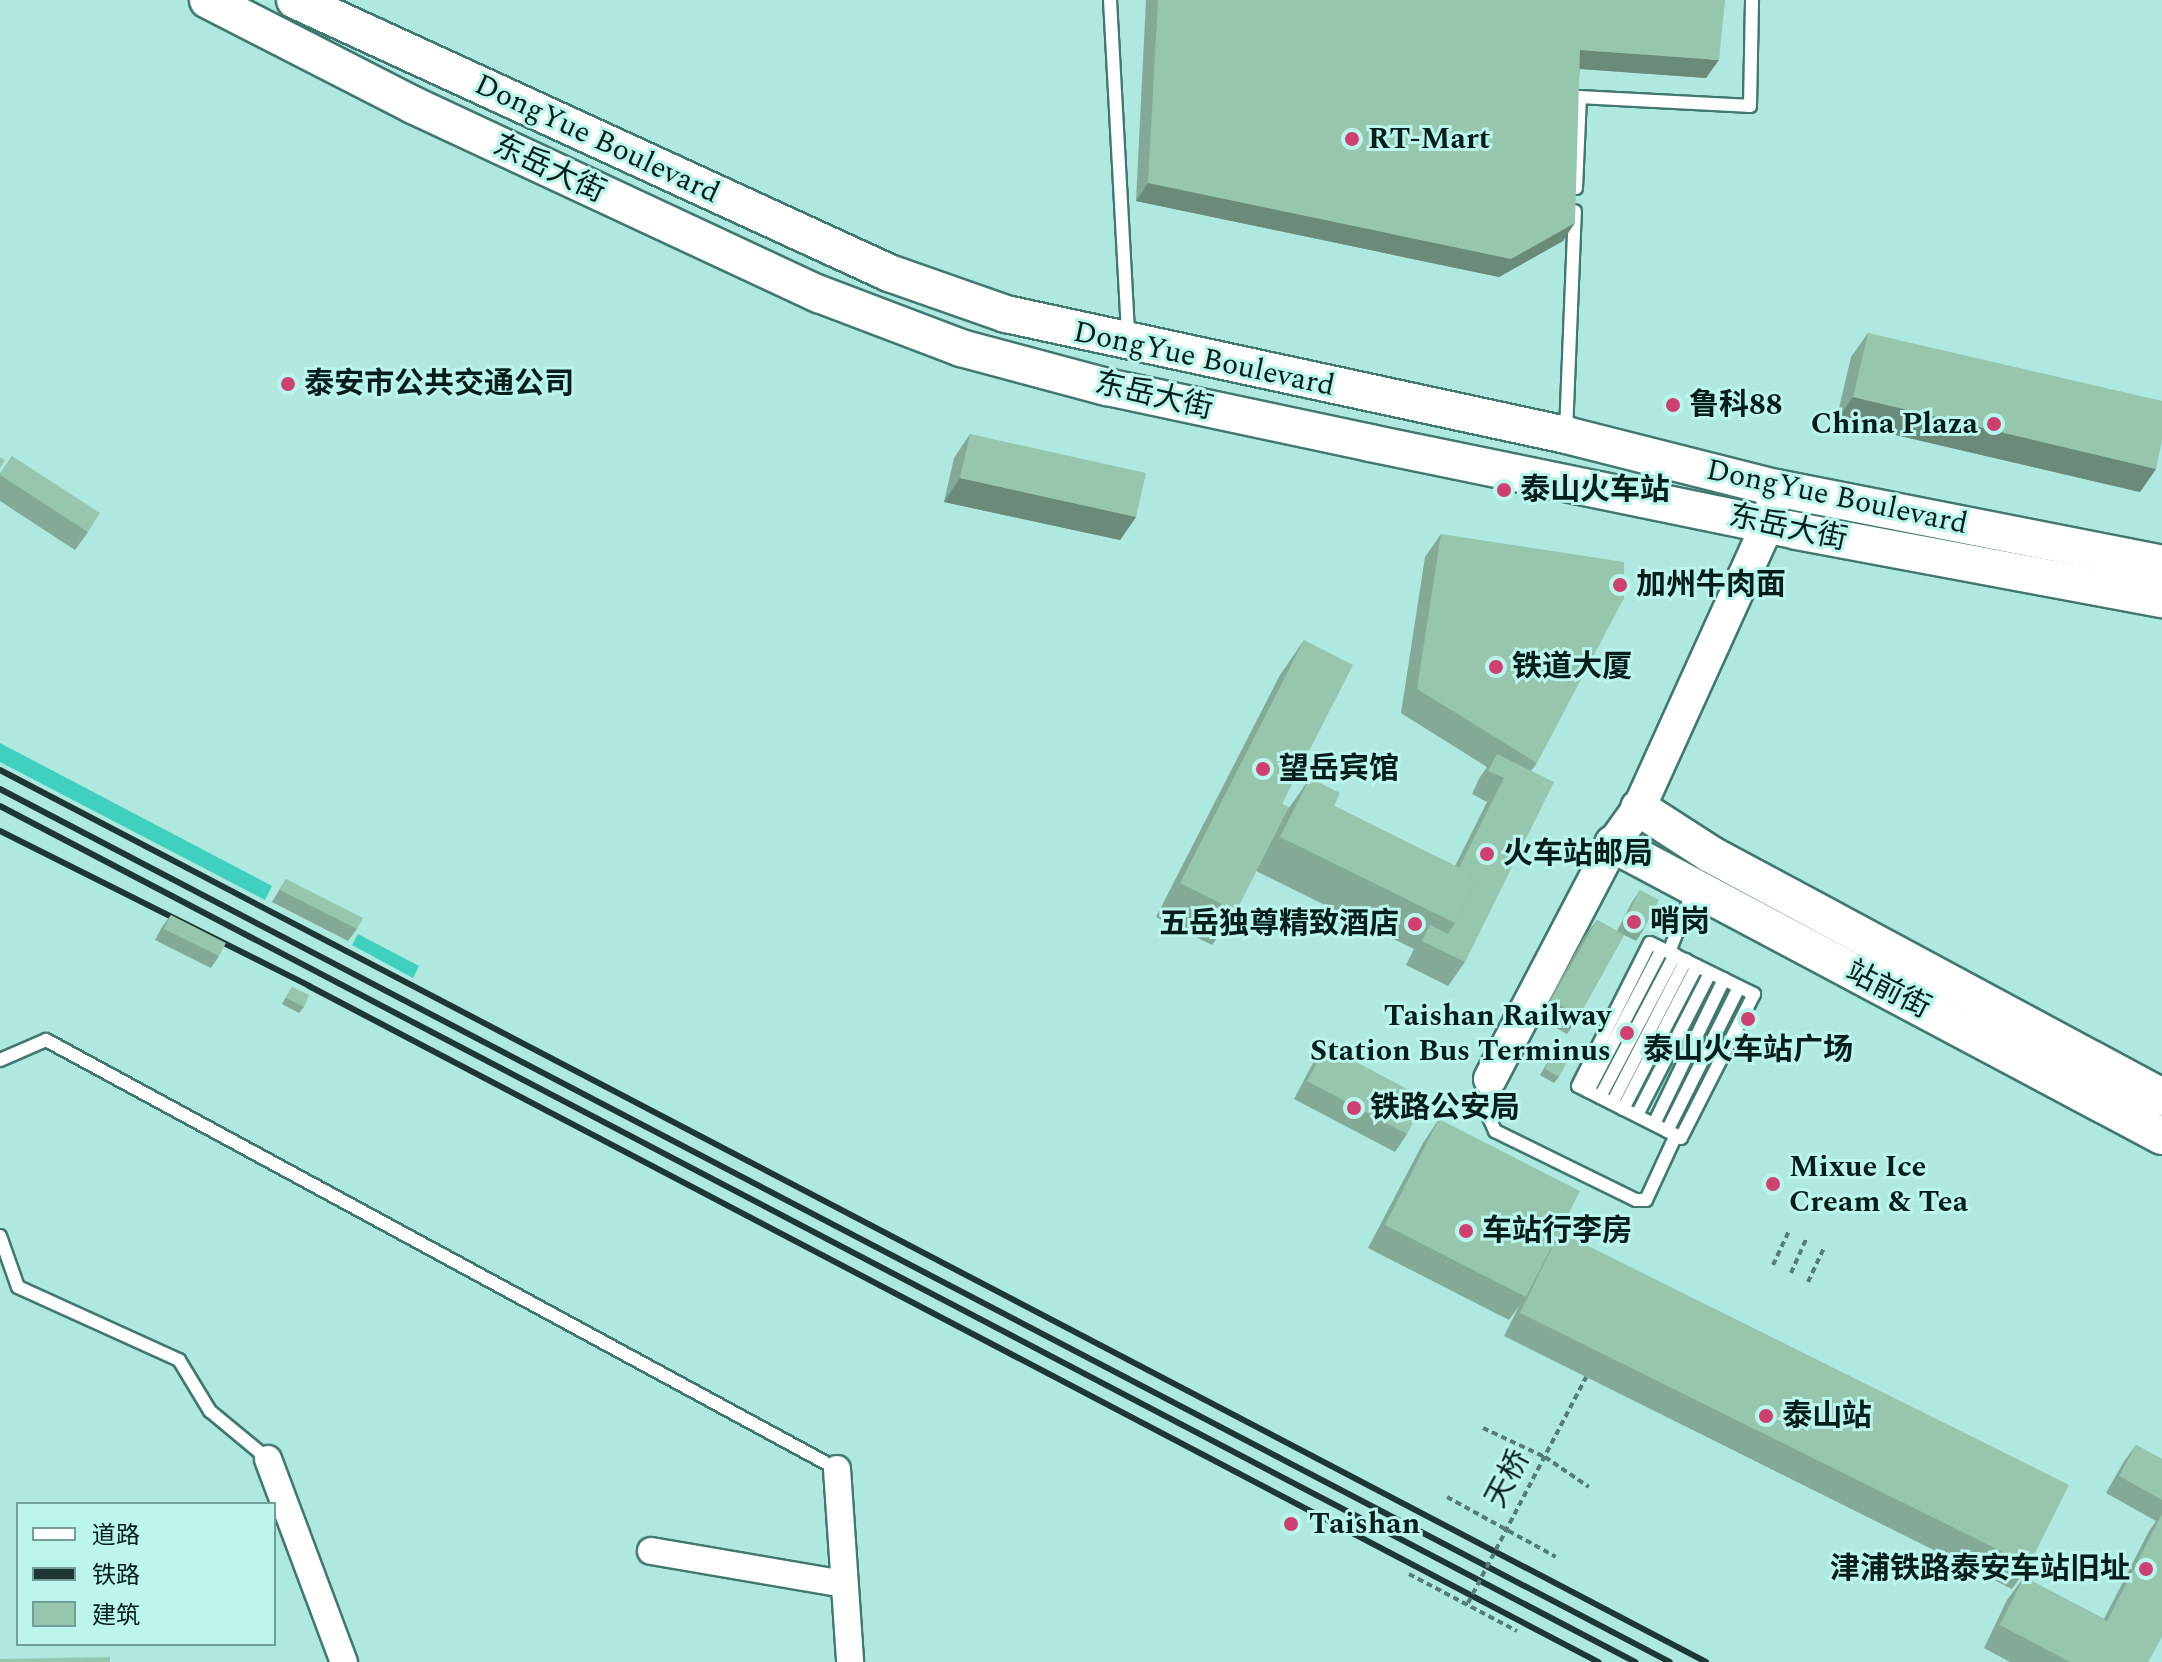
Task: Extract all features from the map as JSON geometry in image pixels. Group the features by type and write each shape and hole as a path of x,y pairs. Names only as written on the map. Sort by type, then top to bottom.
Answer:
{"main road":[{"name":"DongYue Boulevard","path":"295,0 889,273 1006,314 1129,344 1566,435 1776,488 2162,564"},
{"name":"东岳大街","path":"223,3 413,105 776,275 961,348 1107,387 1768,524 2162,599"},
{"name":"站前街","path":"1639,808 1702,872 2162,1136"},
{"name":"站前街","path":"1613,844 1702,872 2162,1097"}],"street":[{"path":"1490,1079 1613,844 1639,808 1768,524 1776,488"},
{"path":"268,1459 344,1662"},
{"path":"837,1469 850,1662"},
{"path":"651,1551 844,1584"}],"lane":[{"path":"1110,0 1129,344"},
{"path":"1566,435 1580,97 1750,106 1752,0"},
{"path":"1606,1100 1678,956 1702,872"},
{"path":"1490,1079 1483,1104 1495,1131 1636,1200 1646,1200 1672,1133 1739,987 1650,943 1578,1086 1672,1133"},
{"path":"1606,1100 1678,956"},
{"path":"1637,1115 1710,973"},
{"path":"1654,1124 1724,979"},
{"path":"0,1060 46,1040 837,1469"},
{"path":"0,1236 18,1287 179,1360 210,1411 268,1459"}],"path":[{"path":"1773,1265 1789,1231"},
{"path":"1791,1273 1806,1239"},
{"path":"1808,1282 1824,1248"},
{"name":"天桥","path":"1468,1603 1586,1377"},
{"path":"1483,1428 1545,1457 1589,1487"},
{"path":"1447,1497 1556,1557"},
{"path":"1409,1574 1517,1631"}],"green space":[{"path":"0,743 272,886 265,900 0,762"},
{"path":"358,934 419,966 413,978 352,945"}],"building":[{"name":"RT-Mart","path":"1158,0 1725,0 1719,60 1580,50 1575,223 1511,259 1148,183"},
{"path":"1868,333 2162,401 2162,440 2156,469 1853,397"},
{"path":"970,434 1146,473 1136,517 960,478"},
{"path":"12,456 100,513 88,532 0,475"},
{"name":"铁道大厦","path":"1441,534 1624,562 1624,598 1537,763 1417,689"},
{"name":"望岳宾馆","path":"1304,640 1353,665 1282,804 1289,807 1236,911 1180,883"},
{"name":"火车站邮局","path":"1497,754 1554,782 1465,962 1422,941 1430,925 1448,934 1478,877 1459,868 1504,778 1488,771"},
{"path":"1310,778 1340,793 1334,806 1478,877 1455,923 1280,837"},
{"path":"286,879 363,918 357,929 280,890"},
{"path":"1640,890 1659,900 1644,929 1625,920"},
{"path":"171,915 226,943 219,956 164,929"},
{"path":"1597,920 1624,935 1579,1016 1551,1000"},
{"path":"292,987 309,995 304,1007 286,998"},
{"path":"1559,1043 1573,1051 1559,1077 1545,1069"},
{"path":"1326,1046 1426,1099 1407,1134 1307,1081"},
{"name":"车站行李房","path":"1439,1119 1580,1191 1526,1297 1385,1225"},
{"name":"泰山站","path":"1560,1232 2069,1485 2029,1565 1520,1313"},
{"path":"2136,1445 2162,1459 2162,1500 2119,1476"},
{"name":"津浦铁路泰安车站旧址","path":"2162,1514 2162,1636 2148,1662 2070,1662 2000,1625 2024,1577 2107,1621"},
{"path":"110,1657 110,1662 0,1662 0,1659"}],"railway":[{"path":"0,770 1706,1662"},
{"path":"0,789 1670,1662"},
{"path":"0,806 1635,1662"},
{"path":"0,831 309,986 1598,1662"}],"place":[{"name":"RT-Mart","path":"1352,139"},
{"name":"泰安市公共交通公司","path":"288,384"},
{"name":"鲁科88","path":"1673,405"},
{"name":"China Plaza","path":"1994,424"},
{"name":"泰山火车站","path":"1504,490"},
{"name":"加州牛肉面","path":"1620,585"},
{"name":"铁道大厦","path":"1496,667"},
{"name":"望岳宾馆","path":"1263,769"},
{"name":"火车站邮局","path":"1487,854"},
{"name":"哨岗","path":"1634,922"},
{"name":"五岳独尊精致酒店","path":"1415,924"},
{"name":"泰山火车站广场","path":"1748,1019"},
{"name":"Taishan Railway Station Bus Terminus","path":"1627,1033"},
{"name":"铁路公安局","path":"1354,1108"},
{"name":"Mixue Ice Cream & Tea","path":"1773,1184"},
{"name":"车站行李房","path":"1466,1231"},
{"name":"泰山站","path":"1766,1416"},
{"name":"Taishan","path":"1291,1524"},
{"name":"津浦铁路泰安车站旧址","path":"2146,1569"}]}
